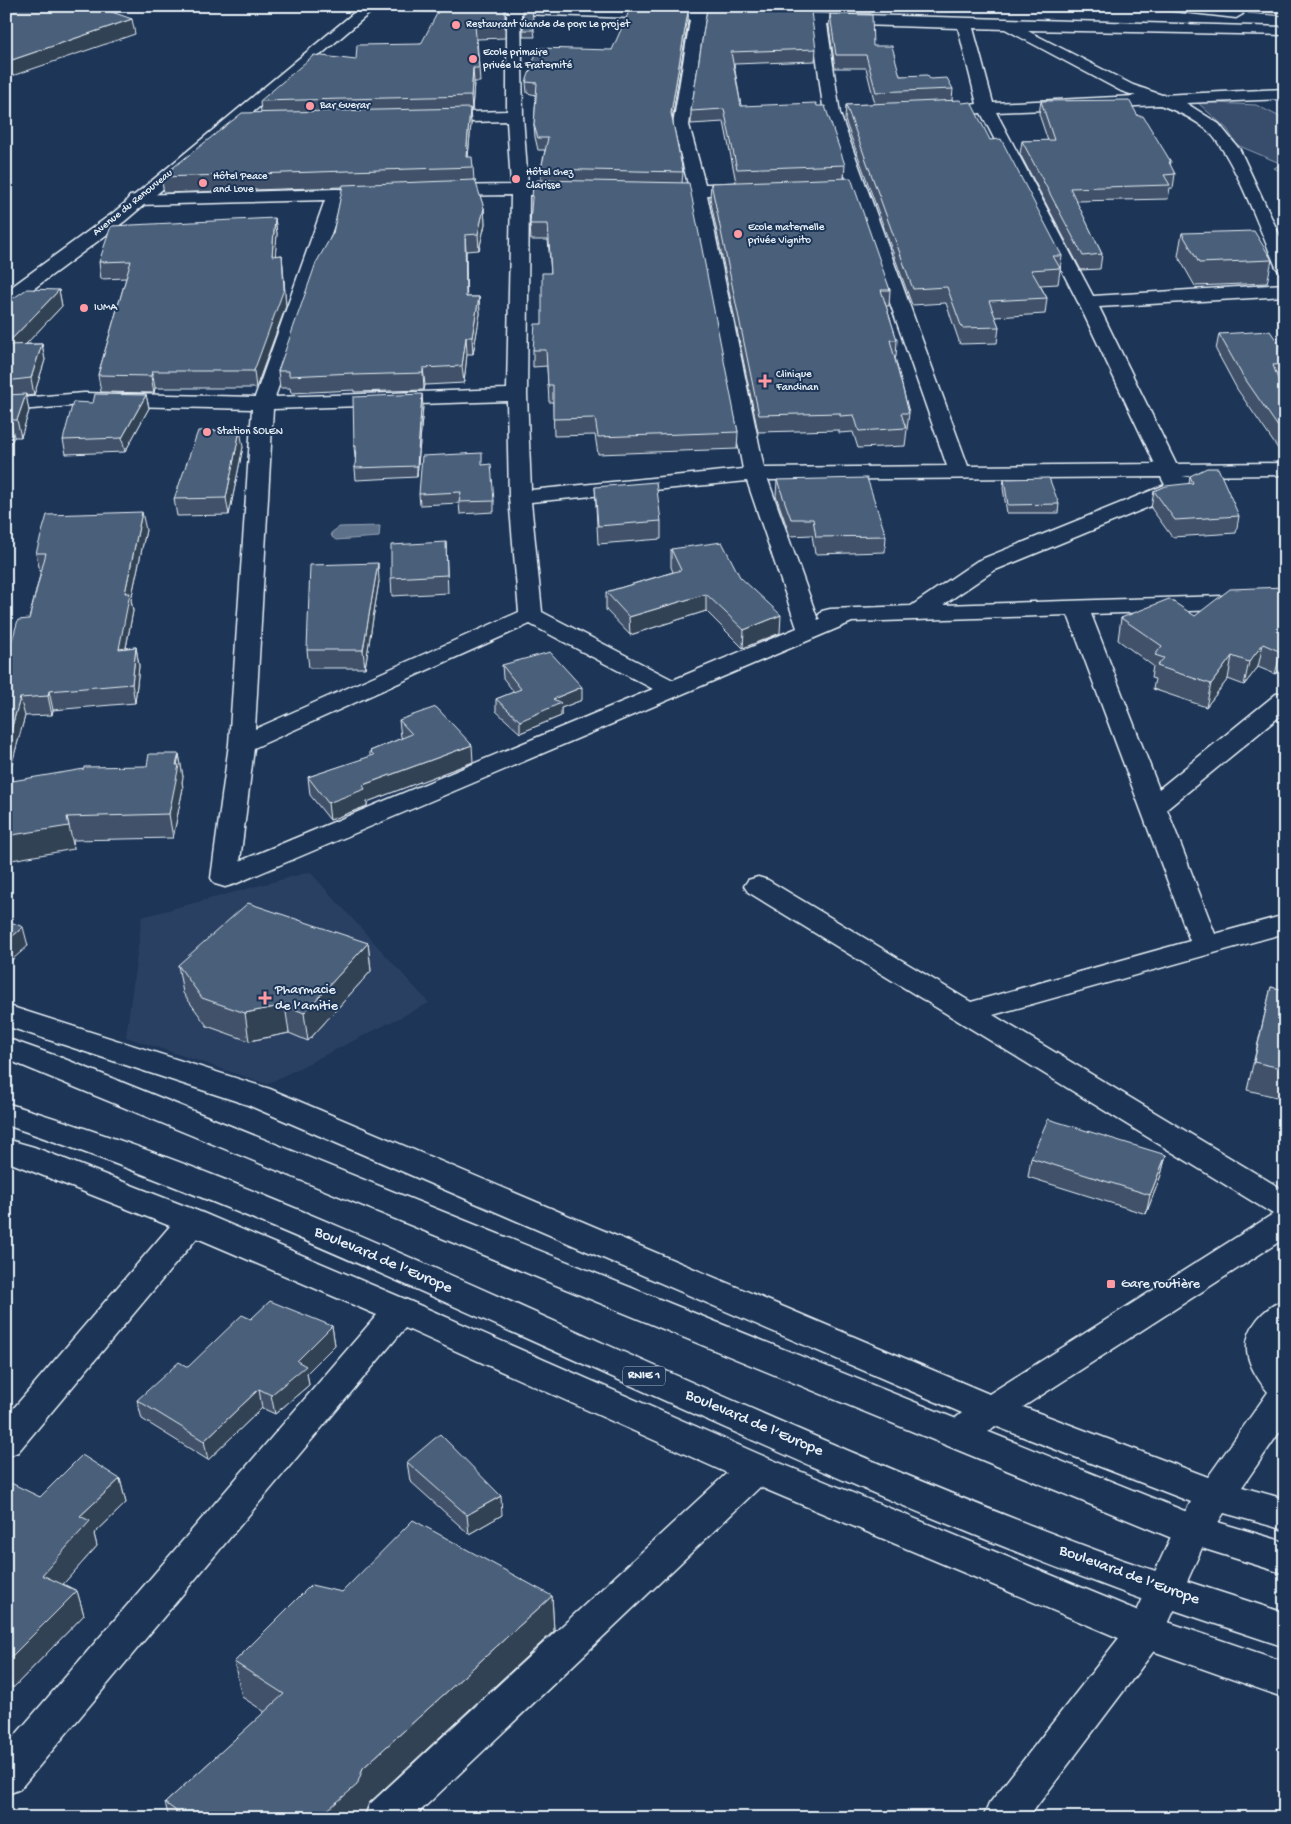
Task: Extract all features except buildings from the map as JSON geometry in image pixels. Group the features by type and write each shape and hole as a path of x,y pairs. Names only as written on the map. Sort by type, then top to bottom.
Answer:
{"main road":[{"name":"Avenue du Renouveau","path":"6,300 119,216 371,6"},
{"path":"398,6 514,8 964,24 1285,31"},
{"path":"1166,6 1285,20"},
{"path":"514,8 515,116 520,188 517,395 520,497 531,615"},
{"path":"698,16 681,125 698,191 755,474 808,624"},
{"path":"819,18 832,114 960,473"},
{"path":"964,24 986,108 1087,302 1172,479"},
{"path":"1005,25 1127,88 1187,109 1213,127 1232,150 1285,267"},
{"path":"957,110 1285,94"},
{"path":"832,114 852,113"},
{"path":"418,118 515,116"},
{"path":"234,122 253,122"},
{"path":"802,188 859,186"},
{"path":"420,191 520,188 589,189"},
{"path":"638,190 764,189"},
{"path":"136,200 374,193"},
{"path":"336,194 263,403 242,744 225,878 672,689 808,624 849,615 1285,600"},
{"path":"1087,302 1285,290"},
{"path":"6,405 84,399 263,403 517,395"},
{"path":"520,497 755,474 960,473 1172,479 1217,470 1285,469"},
{"path":"917,613 985,566 1172,479"},
{"path":"1077,608 1206,946"},
{"path":"242,744 531,615"},
{"path":"531,615 672,689"},
{"path":"1153,808 1285,699"},
{"path":"758,886 1285,1206"},
{"path":"966,1013 1285,924"},
{"path":"6,1015 259,1097 991,1410 1214,1495 1285,1515"},
{"path":"6,1048 960,1434 1192,1530 1285,1558"},
{"name":"Boulevard de l’Europe","path":"6,1114 68,1133 176,1174 362,1251 787,1439 1090,1564 1285,1630"},
{"path":"6,1150 192,1222 400,1311 755,1469 1146,1632 1285,1680"},
{"path":"6,1442 192,1222"},
{"path":"960,1434 991,1410 1285,1222"},
{"path":"6,1776 400,1311"},
{"path":"1285,1313 1270,1324 1262,1346 1269,1370 1285,1388"},
{"path":"1003,1818 1146,1632 1192,1530 1214,1495 1285,1396"},
{"path":"384,1818 755,1469"}],"shaded area":[{"path":"1197,102 1256,105 1280,117 1285,116 1285,174 1274,168 1282,164 1237,145 1227,129"},
{"path":"380,526 379,537 336,540 332,537 331,533 339,527"},
{"path":"310,872 429,1003 267,1084 126,1037 142,917"}],"place":[{"name":"Restaurant viande de porc Le projet","path":"456,25"},
{"name":"Ecole primaire privée la Fraternité","path":"473,59"},
{"name":"Bar Guerar","path":"310,106"},
{"name":"Hôtel chez Clarisse","path":"516,179"},
{"name":"Hôtel Peace and Love","path":"203,183"},
{"name":"Ecole maternelle privée Vignito","path":"738,234"},
{"name":"IUMA","path":"84,308"},
{"name":"Clinique Fandinan","path":"765,381"},
{"name":"Station SOLEN","path":"207,432"},
{"name":"Pharmacie de l’amitie","path":"265,998"},
{"name":"Gare routière","path":"1111,1284"}]}
